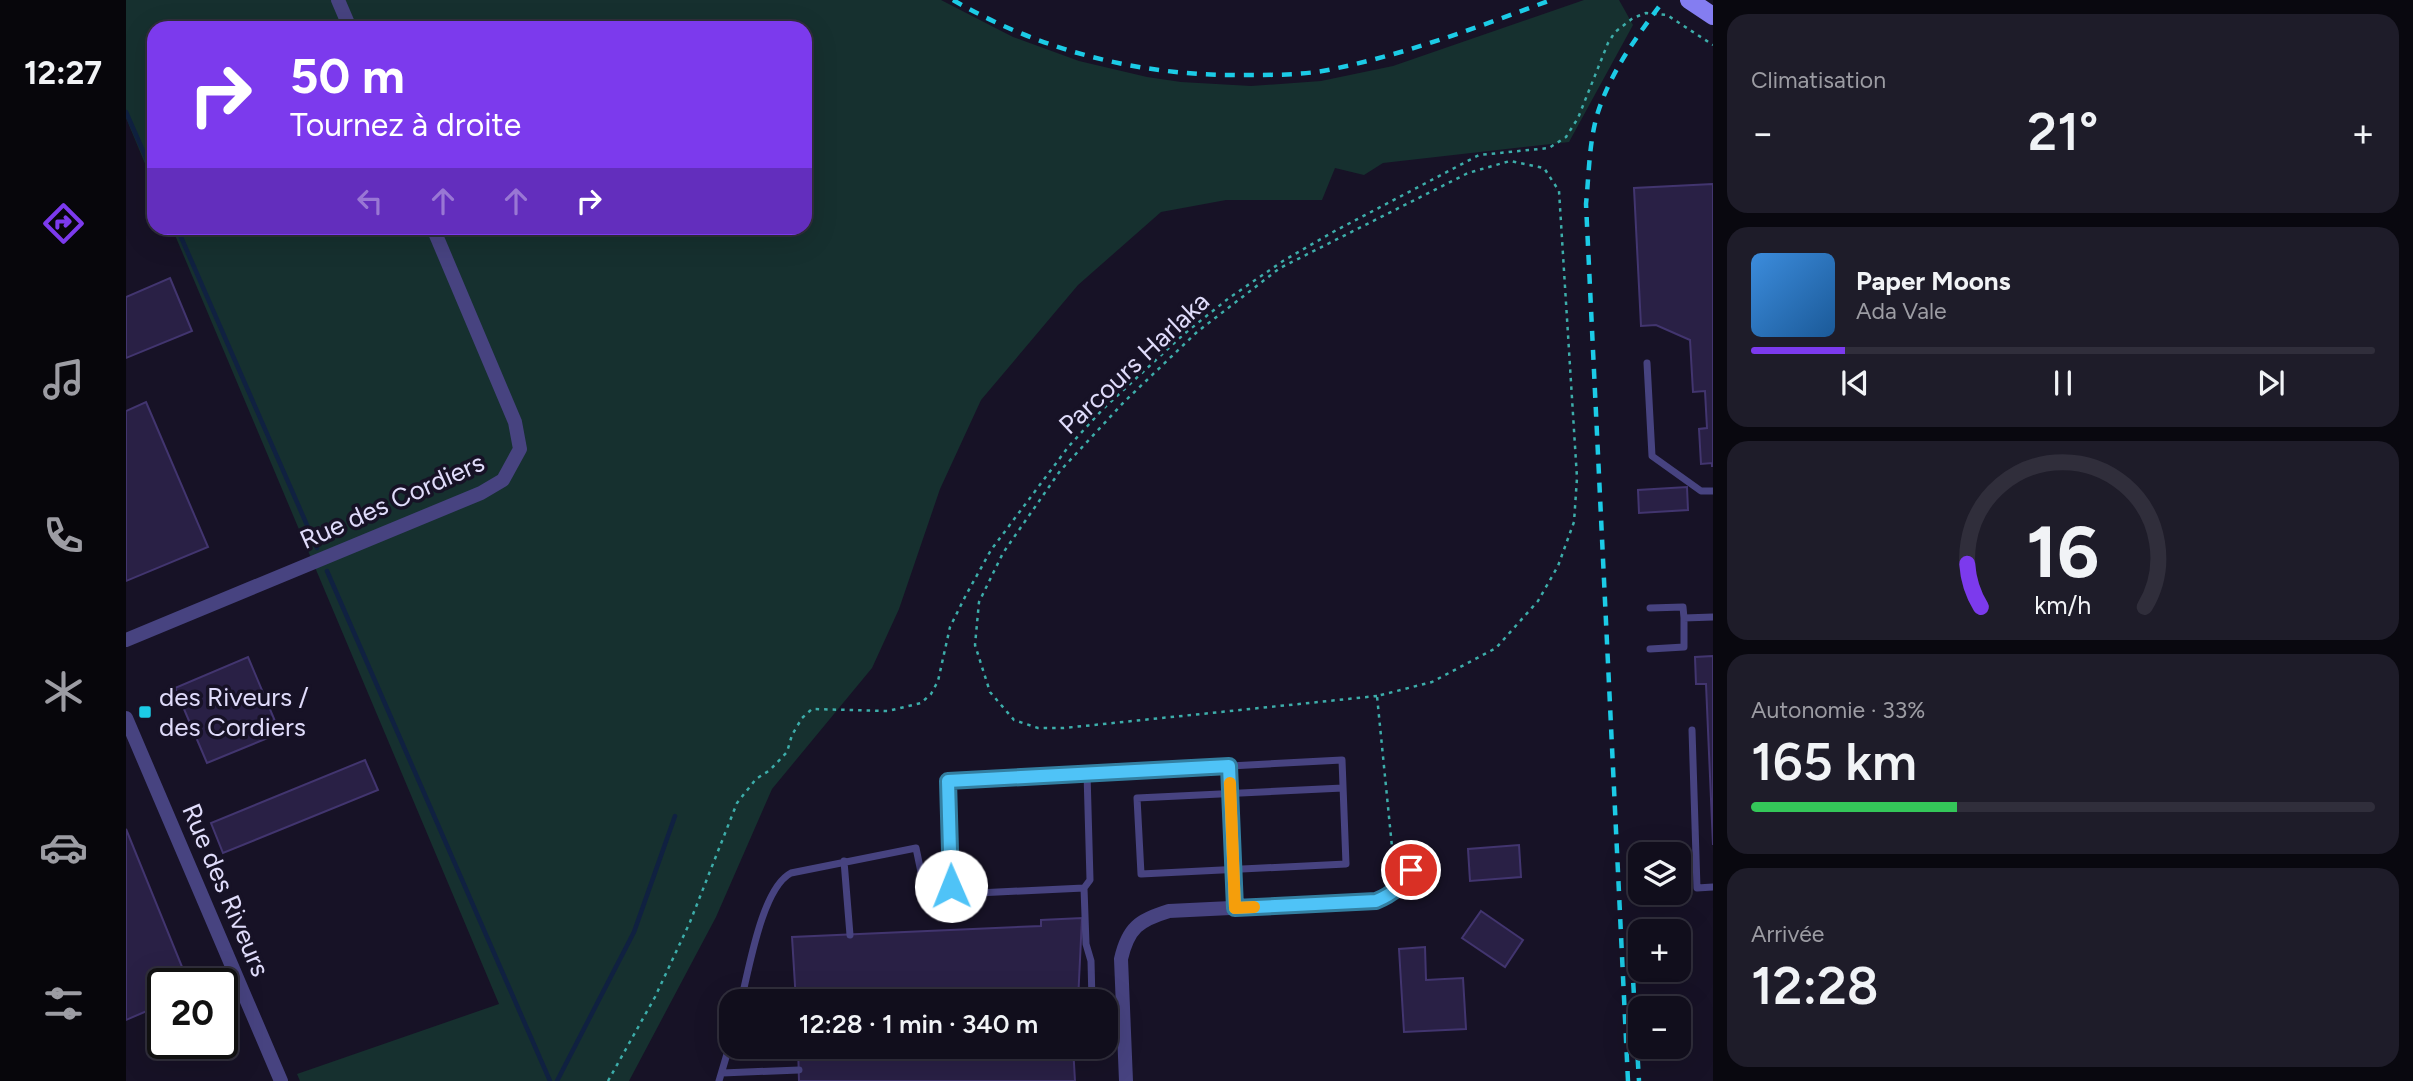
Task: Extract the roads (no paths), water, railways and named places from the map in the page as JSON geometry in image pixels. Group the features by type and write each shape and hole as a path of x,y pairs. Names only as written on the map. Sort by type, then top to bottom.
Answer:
{"street":[{"path":"338,0 347,21"},
{"path":"1689,0 1713,16"},
{"name":"Rue des Cordiers","path":"126,640 354,547 503,480 520,449 515,422 436,235"},
{"name":"Rue des Riveurs","path":"126,718 281,1081"},
{"path":"1126,1081 1121,959 1125,941 1133,929 1152,916 1169,911 1376,901 1391,895 1403,885 1411,870"}],"lane":[{"path":"1647,363 1652,456 1701,491 1713,491"},
{"path":"1650,608 1683,607 1685,647 1650,649"},
{"path":"1684,618 1713,617"},
{"path":"1692,730 1697,888 1713,887"},
{"path":"1084,888 957,894 951,886 948,781 1342,760 1346,864 1141,873 1137,798 1343,788"},
{"path":"1229,766 1235,908"},
{"path":"1087,774 1090,880 1084,888 1086,944 1091,961 1092,989"},
{"path":"744,989 761,925 775,886 782,877 791,873 916,848 922,877 955,915"},
{"path":"845,862 850,935"},
{"path":"1118,1019 1124,1019"},
{"path":"726,1059 721,1077 799,1070"}],"waterway":[{"path":"126,112 147,160"},
{"path":"180,235 317,548"},
{"path":"327,571 550,1081"},
{"path":"557,1081 634,932 675,816"}],"railway":[{"path":"953,0 1022,34 1095,58 1171,71 1248,75 1308,73 1385,57 1441,40 1551,0"},
{"path":"1628,1081 1586,204 1593,134 1604,96 1626,53 1664,0"},
{"path":"1633,982 1639,1081"}],"place":[{"name":"des Riveurs / des Cordiers","path":"145,712"}]}
